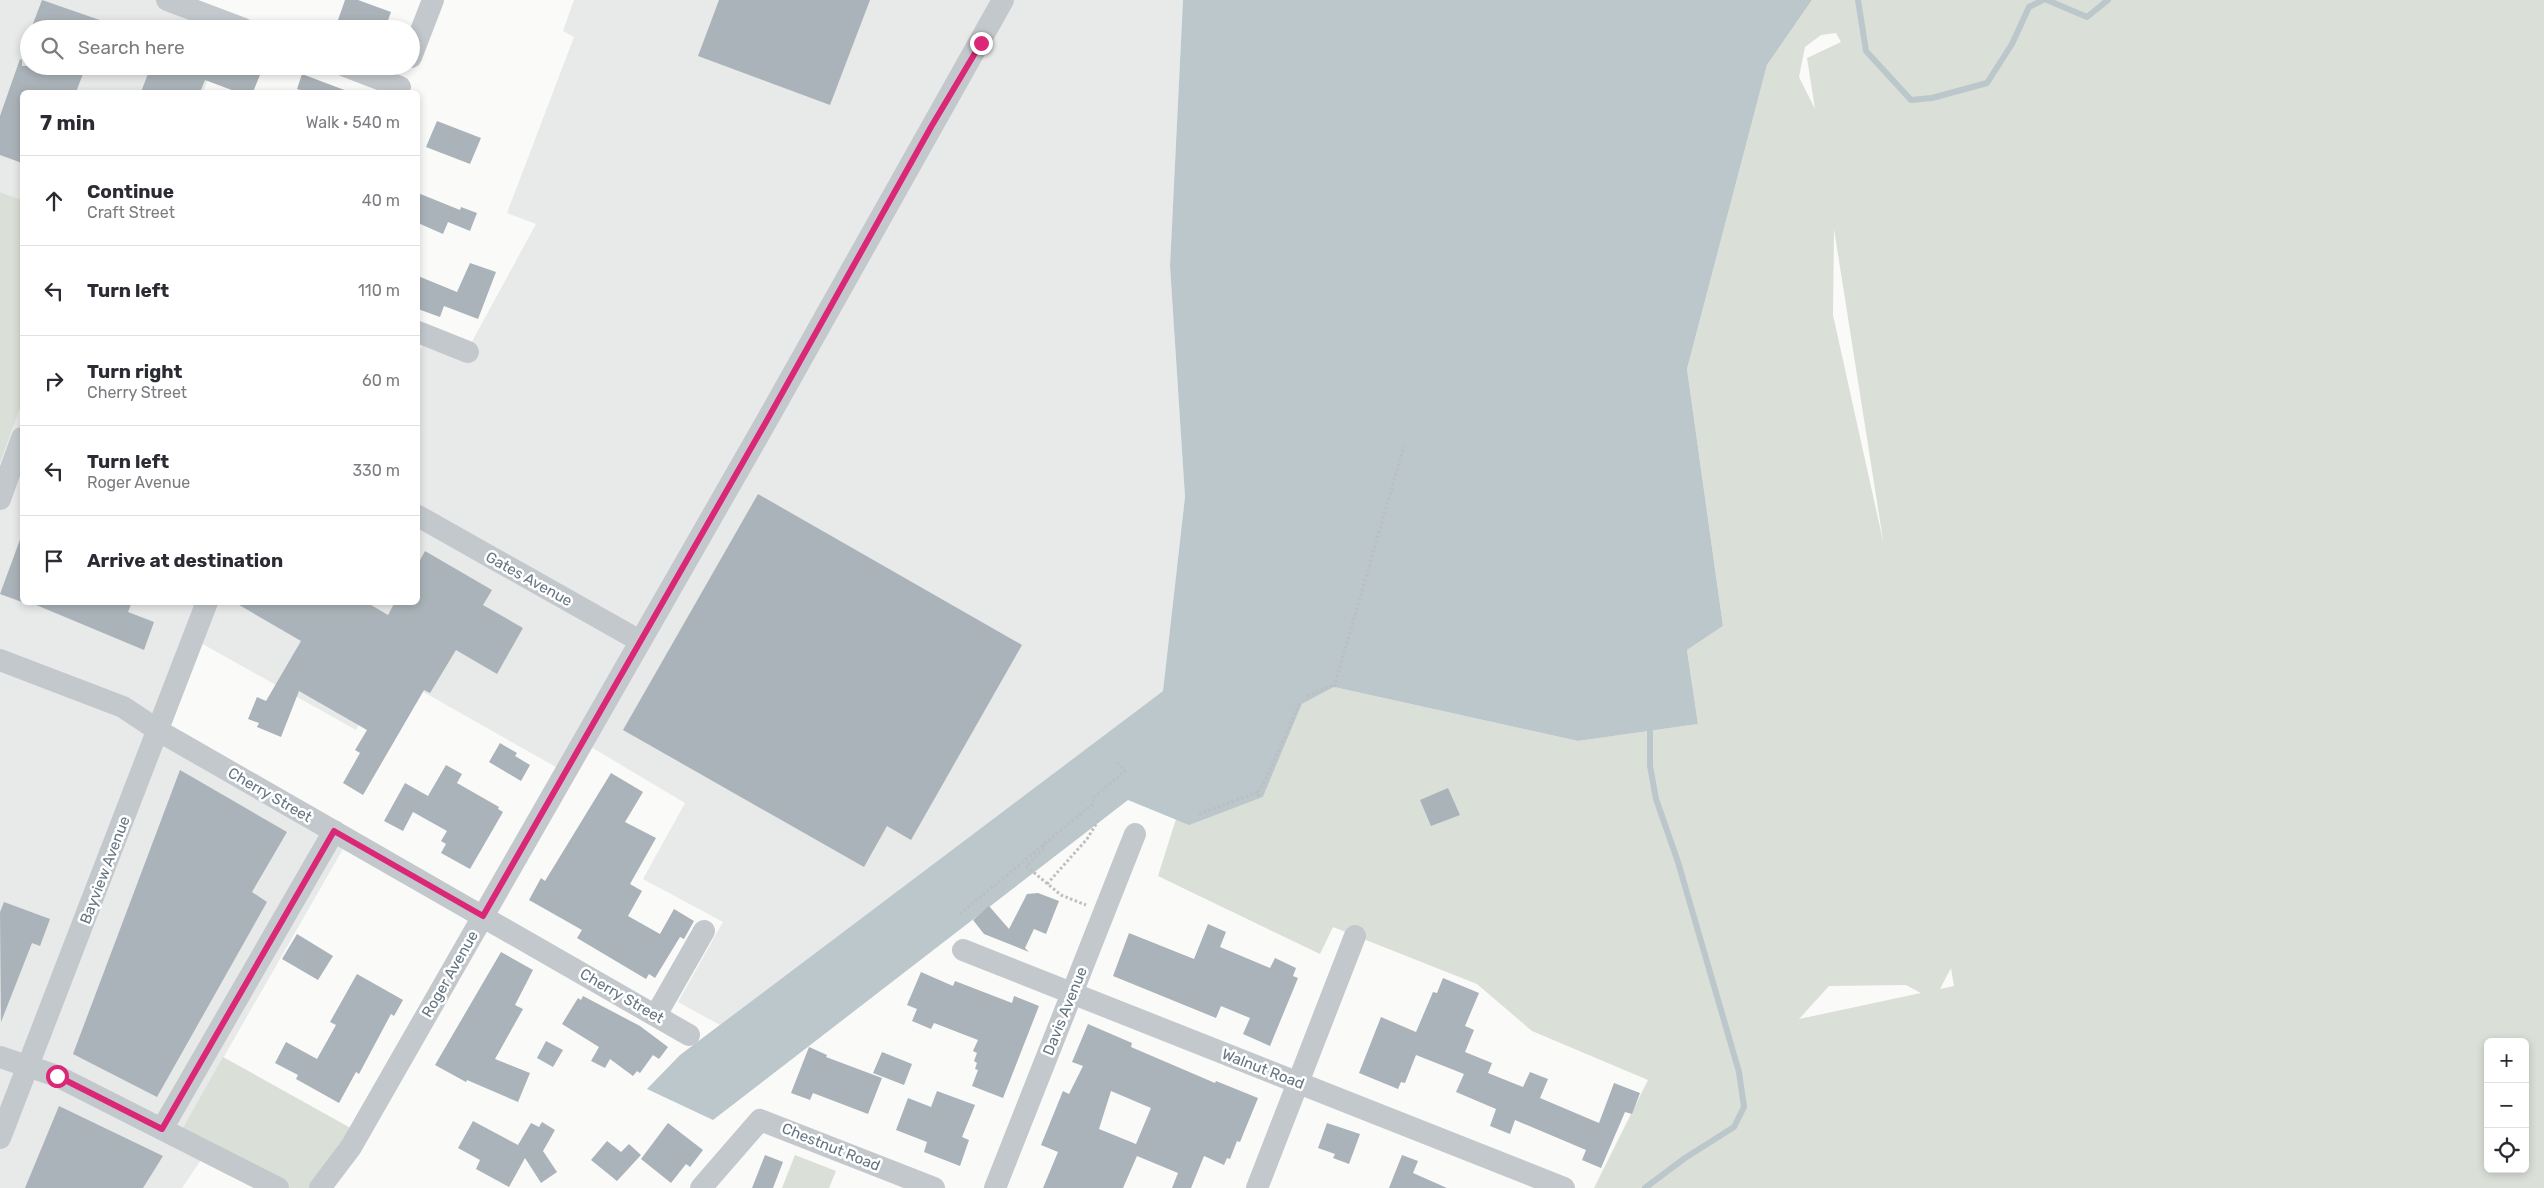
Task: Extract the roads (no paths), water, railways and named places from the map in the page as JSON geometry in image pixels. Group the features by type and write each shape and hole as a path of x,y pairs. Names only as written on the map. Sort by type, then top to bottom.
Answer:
{"street":[{"path":"167,0 220,20"},
{"path":"420,33 432,0"},
{"name":"Roger Avenue","path":"320,1188 351,1147 1004,0"},
{"path":"377,75 402,82"},
{"path":"420,333 468,352"},
{"path":"0,499 20,444"},
{"name":"Gates Avenue","path":"420,517 640,641"},
{"name":"Bayview Avenue","path":"0,1138 159,731 206,605"},
{"name":"Cherry Street","path":"0,660 123,707 159,731 689,1034"},
{"path":"162,1129 334,831"},
{"name":"Davis Avenue","path":"995,1188 1135,834"},
{"path":"656,1015 704,931"},
{"path":"1257,1188 1355,936"},
{"name":"Walnut Road","path":"963,950 1564,1188"},
{"path":"0,1058 57,1076 278,1188"},
{"name":"Chestnut Road","path":"701,1188 760,1120 934,1188"}],"waterway":[{"path":"1858,0 1866,51 1911,100 1932,98 1987,83 2012,44 2029,7 2043,0"},
{"path":"2047,0 2087,17 2108,0"},
{"path":"1645,1188 1685,1158 1734,1127 1744,1107 1739,1072 1678,862 1656,799 1650,766 1650,731"}]}
